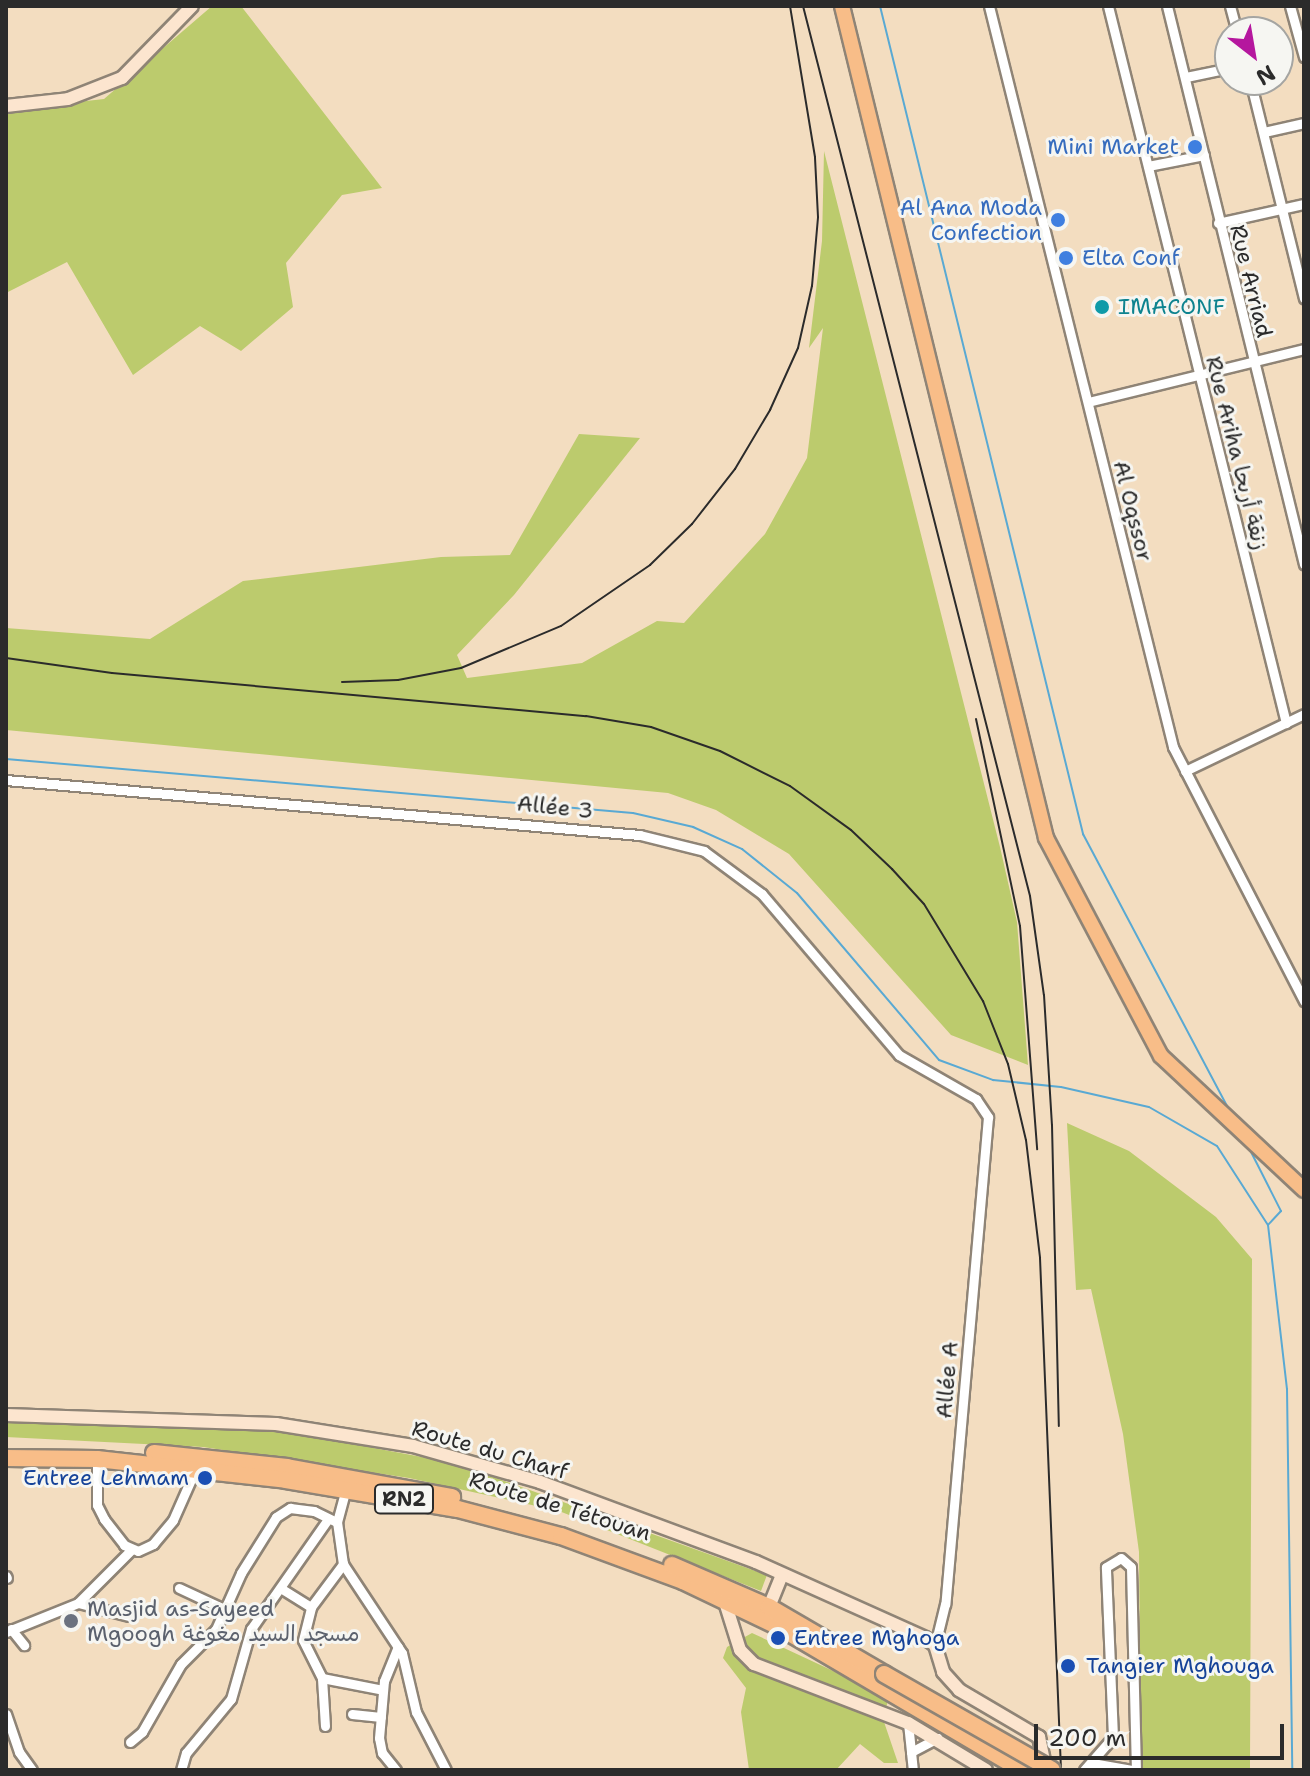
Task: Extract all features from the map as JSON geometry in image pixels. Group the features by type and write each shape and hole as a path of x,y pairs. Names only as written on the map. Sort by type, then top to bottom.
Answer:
{"highway":[{"name":"Route de Tétouan","path":"6,1448 113,1449 232,1459 458,1498 628,1548 769,1607 1022,1770"},
{"name":"Route de Tétouan","path":"6,1458 97,1459 196,1468 346,1489 528,1525 631,1560 781,1628 1049,1770"}],"main road":[{"path":"842,6 1037,814 1069,888 1161,1056 1188,1086 1266,1151 1304,1190"}],"street":[{"path":"6,106 68,99 122,78 192,6"},
{"name":"Al Oqssor","path":"989,6 1166,723 1185,771 1304,1001"},
{"name":"Rue Ariha زنقة أريحا","path":"1108,6 1286,723"},
{"name":"Rue Arriad","path":"1167,6 1304,564"},
{"path":"1290,6 1304,57"},
{"path":"1186,77 1214,71"},
{"path":"1254,96 1304,298"},
{"path":"1264,132 1304,123"},
{"path":"1148,166 1204,155"},
{"path":"1218,223 1304,204"},
{"path":"1088,402 1304,349"},
{"path":"1185,771 1304,714"},
{"name":"Allée 3","path":"6,780 552,825 640,835 704,851 762,894 899,1055 976,1099 988,1117"},
{"name":"Allée A","path":"935,1645 945,1604 988,1117"},
{"name":"Route du Charf","path":"6,1415 276,1424 413,1446 540,1482 782,1574 935,1645"},
{"path":"97,1459 97,1505 110,1530 131,1550"},
{"path":"24,1645 9,1630 78,1603 131,1550 148,1548 173,1520 196,1468"},
{"path":"181,1770 186,1753 229,1704 243,1643 332,1520 346,1489"},
{"path":"130,1742 142,1732 181,1664 216,1629 224,1609 279,1514 290,1508 332,1520"},
{"path":"332,1520 343,1564 398,1647 416,1712 446,1770"},
{"path":"1113,1737 1106,1567 1118,1558 1131,1567 1136,1770"},
{"path":"325,1726 322,1678 303,1640 311,1607 343,1564"},
{"path":"769,1607 782,1574"},
{"path":"179,1588 224,1609"},
{"path":"282,1589 311,1607"},
{"path":"725,1602 740,1650 763,1669 908,1723 986,1770"},
{"path":"78,1603 129,1616"},
{"path":"740,1650 741,1634 749,1625 781,1628"},
{"path":"935,1645 945,1675 959,1690 1039,1737 1049,1770"},
{"path":"396,1770 379,1746 383,1690 398,1647"},
{"path":"322,1678 383,1690"},
{"path":"6,1714 19,1752 32,1770"},
{"path":"352,1714 381,1717"},
{"path":"908,1723 913,1770"},
{"path":"1088,1767 1113,1737 1134,1733"},
{"path":"911,1752 937,1738"},
{"path":"1088,1767 1130,1770"}],"green space":[{"path":"212,6 241,6 382,188 342,195 286,263 293,307 241,351 200,326 133,375 67,262 6,293 6,110 104,99"},
{"path":"824,151 1017,922 1028,1065 951,1035 789,854 716,810 668,793 6,730 6,628 150,639 243,581 441,557 510,555 579,434 640,438 514,595 457,655 467,678 582,663 657,621 684,623 765,534 807,458 823,328 809,348 822,241"},
{"path":"1067,1123 1129,1151 1216,1217 1252,1259 1250,1770 1141,1770 1139,1552 1123,1434 1091,1289 1076,1290"},
{"path":"6,1421 267,1428 454,1463 767,1575 761,1591 559,1511 409,1478 203,1447 6,1437"},
{"path":"752,1633 889,1697 883,1719 898,1763 884,1763 860,1744 836,1770 749,1770 741,1712 746,1688 723,1658 727,1647"}],"waterway":[{"path":"880,6 1083,834 1230,1112"},
{"path":"6,759 633,813 693,827 742,849 797,893 939,1060 993,1080 1061,1087 1149,1107 1217,1146 1268,1225"},
{"path":"1248,1146 1281,1211 1268,1225 1287,1389 1292,1770"}],"railway":[{"path":"342,682 398,680 461,668 561,626 650,565 692,524 735,469 770,410 798,348 812,286 818,217 815,157 790,6"},
{"path":"803,6 1030,896 1044,995 1052,1125 1059,1426"},
{"path":"6,658 112,673 586,716 651,727 720,751 790,786 851,830 892,869 924,904 983,1001 1008,1064 1026,1140 1040,1258 1061,1770"},
{"path":"976,719 1020,926 1037,1149"}],"place":[{"name":"Mini Market","path":"1195,147"},
{"name":"Al Ana Moda Confection","path":"1058,220"},
{"name":"Elta Conf","path":"1066,258"},
{"name":"IMACONF","path":"1102,307"},
{"name":"Entree Lehmam","path":"205,1478"},
{"name":"Masjid as-Sayeed Mgoogh مسجد السيد مغوغة","path":"71,1621"},
{"name":"Entree Mghoga","path":"778,1638"},
{"name":"Tangier Mghouga","path":"1068,1666"}]}
